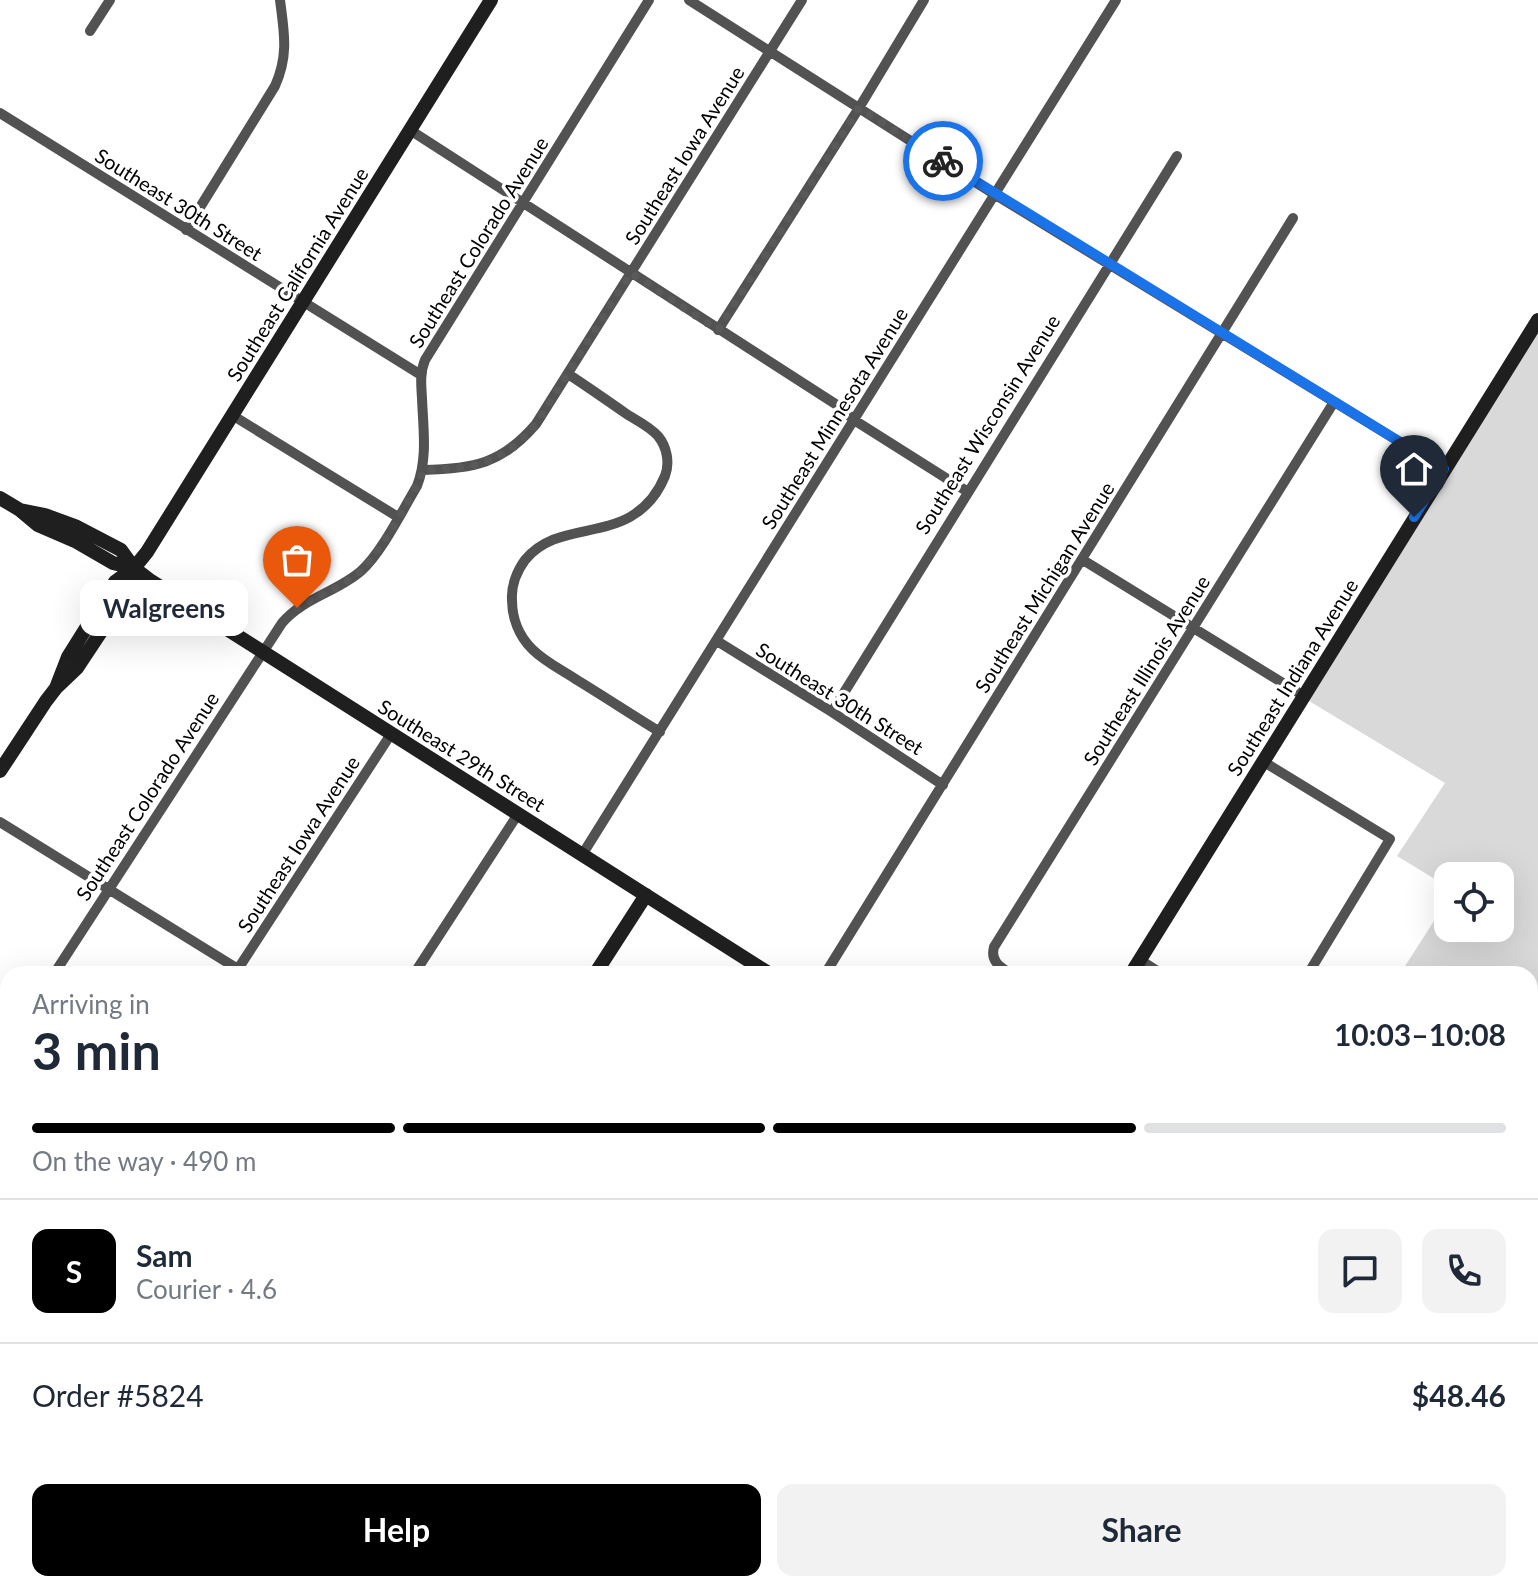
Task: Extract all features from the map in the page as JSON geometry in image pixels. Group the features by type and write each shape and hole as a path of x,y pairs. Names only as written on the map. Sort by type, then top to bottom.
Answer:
{"main road":[{"name":"Southeast California Avenue","path":"0,771 56,688 68,657 115,582 134,568 147,552 491,0"},
{"name":"Southeast Indiana Avenue","path":"1136,966 1538,320"},
{"name":"Southeast 29th Street","path":"0,498 20,510 45,515 90,533 121,550 134,568 179,599 757,966"},
{"path":"600,966 646,895"}],"street":[{"path":"90,31 110,0"},
{"path":"186,230 275,86 285,47 280,0"},
{"name":"Southeast Colorado Avenue","path":"59,966 287,617 297,608 360,572 376,553 417,486 424,455 421,375 425,360 649,0"},
{"path":"689,0 994,194 1444,469"},
{"name":"Southeast Iowa Avenue","path":"423,470 474,466 503,454 536,424 802,0"},
{"path":"718,330 924,0"},
{"name":"Southeast Minnesota Avenue","path":"582,855 1116,0"},
{"name":"Southeast 30th Street","path":"0,113 421,375"},
{"path":"410,130 968,492"},
{"name":"Southeast Wisconsin Avenue","path":"832,712 1177,156"},
{"name":"Southeast Michigan Avenue","path":"830,966 1293,218"},
{"path":"568,374 657,434 667,455 667,470 653,498 628,518 558,537 531,553 513,584 514,619 525,641 543,658 660,732"},
{"name":"Southeast Illinois Avenue","path":"1000,966 993,958 994,947 1334,402"},
{"path":"232,415 398,517"},
{"path":"1083,560 1304,696"},
{"name":"Southeast 30th Street","path":"717,641 943,785"},
{"name":"Southeast Iowa Avenue","path":"244,966 391,734"},
{"path":"1264,762 1390,839 1313,966"},
{"path":"419,966 518,814"},
{"path":"0,822 231,966"},
{"path":"1140,960 1149,966"}],"shaded area":[{"path":"1538,333 1538,966 1405,966 1434,921 1434,942 1514,942 1514,862 1434,862 1434,878 1397,856 1445,783 1309,701"}],"way so far":[{"path":"297,608 351,578 369,563 417,486 423,470 474,466 503,454 528,434 631,273 718,330 859,108 943,161"}],"place":[{"name":"Walgreens","path":"297,608"}],"route":[{"path":"943,161 1444,469 1414,517"}]}
